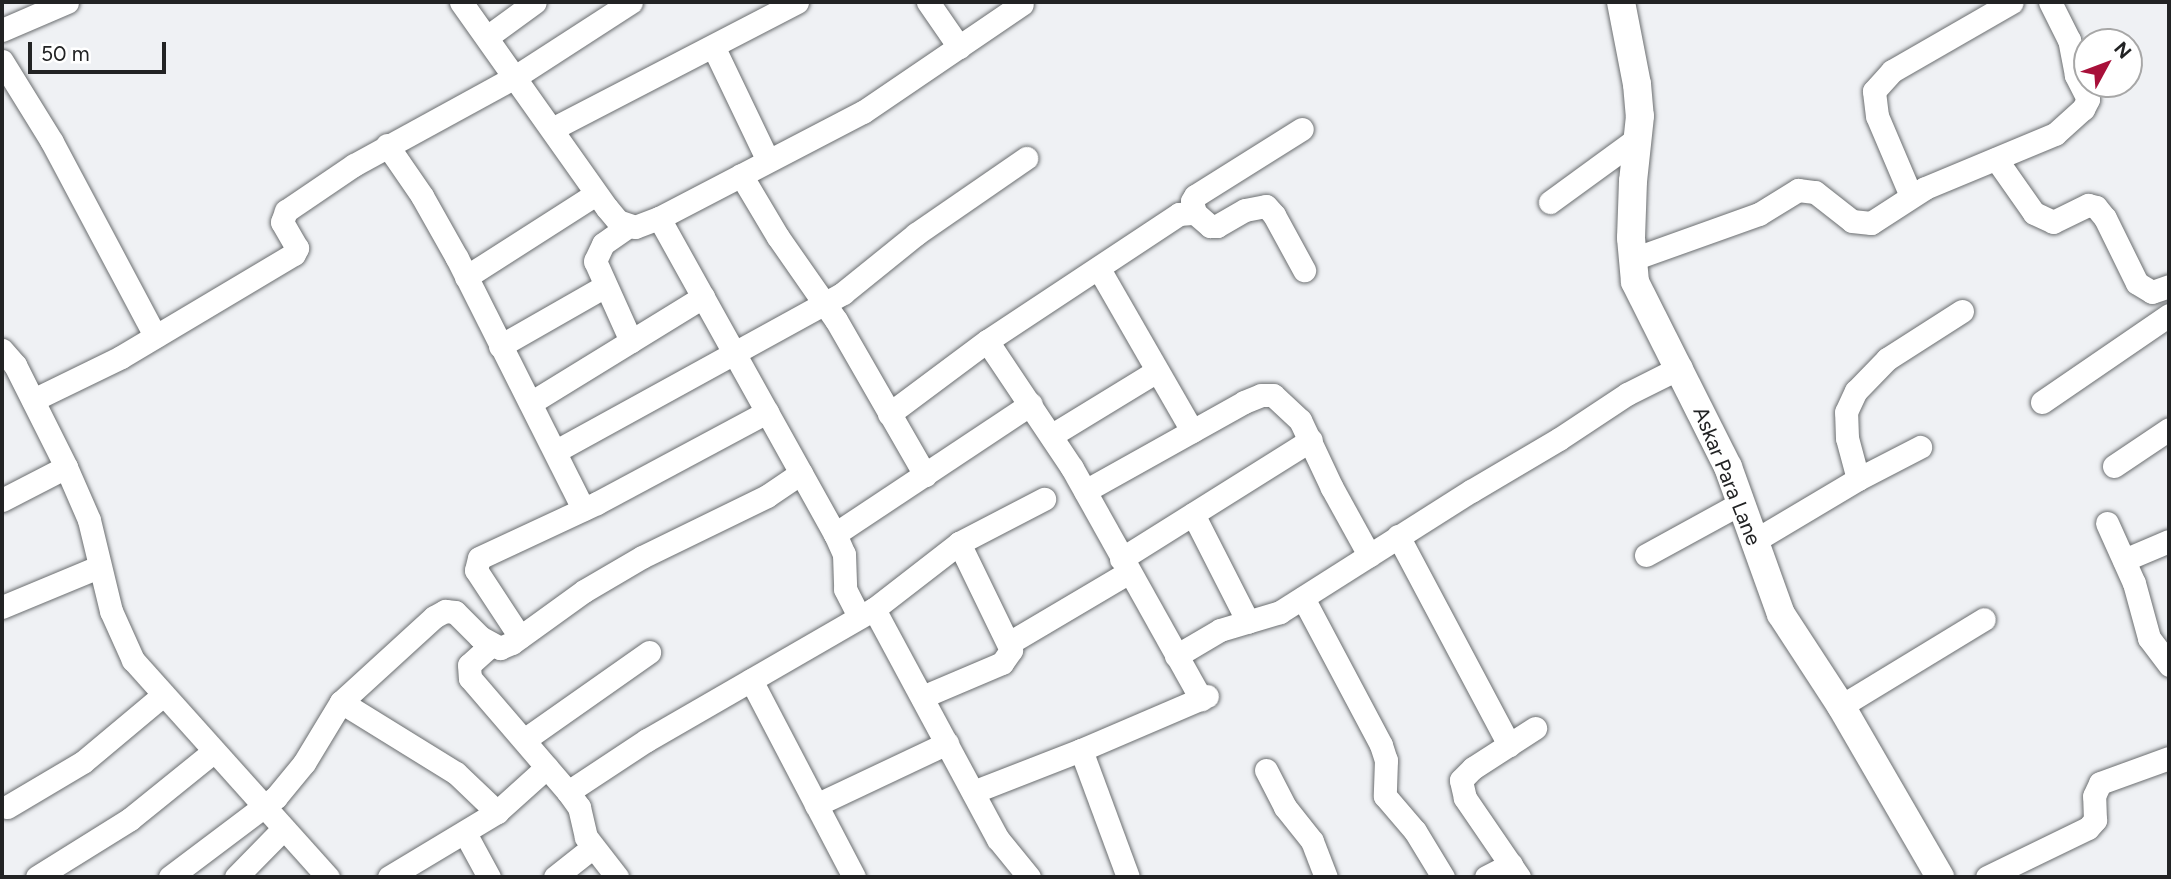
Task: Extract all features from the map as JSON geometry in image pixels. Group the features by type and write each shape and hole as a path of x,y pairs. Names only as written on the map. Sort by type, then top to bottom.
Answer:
{"street":[{"path":"2,30 67,2"},
{"path":"461,2 596,194 618,221 627,227 635,228 863,112 1022,4"},
{"path":"487,37 535,2"},
{"path":"33,400 89,374 294,254 297,248 282,222 283,214 387,145 514,77 631,2"},
{"path":"552,130 797,2"},
{"path":"928,2 958,47"},
{"name":"Askar Para Lane","path":"1621,2 1637,84 1640,116 1635,140 1635,282 1681,367 1728,467 1781,614 1841,706 1940,877"},
{"path":"1912,196 1877,116 1874,91 1892,71 2012,2"},
{"path":"1633,259 1759,214 1798,190 1815,192 1841,216 1861,224 1882,219 1912,196 2055,134 2078,115 2088,99 2077,75 2069,40 2050,2"},
{"path":"713,46 768,161"},
{"path":"2,61 52,142 155,336"},
{"path":"1302,129 1195,196 1192,201 1195,213 1210,226 1217,226 1245,210 1266,206 1274,215 1304,270"},
{"path":"1550,201 1635,140"},
{"path":"387,145 444,233 500,346 532,402 583,509"},
{"path":"556,451 854,286 916,234 1026,158"},
{"path":"1996,159 2034,213 2053,222 2088,205 2096,207 2105,218 2137,283 2152,292 2169,286"},
{"path":"741,176 778,237 825,302 925,475"},
{"path":"466,276 596,194"},
{"path":"889,414 987,341 1179,214 1195,213"},
{"path":"659,218 835,534 844,554 845,589 867,613 922,697 1005,849 1029,877"},
{"path":"627,227 603,244 596,253 595,261 631,341"},
{"path":"1099,269 1192,431"},
{"path":"500,346 606,286"},
{"path":"532,402 703,297"},
{"path":"1858,479 1847,438 1846,412 1856,391 1887,359 1962,311"},
{"path":"2042,402 2091,365 2169,315"},
{"path":"973,792 1081,750 1204,697 1176,656 1052,436 987,341"},
{"path":"2,350 15,365 33,400 89,520 111,611 133,660 282,830 328,877"},
{"path":"1176,656 1220,630 1280,612 1635,389 1681,367"},
{"path":"1052,436 1157,371"},
{"path":"1085,491 1244,402 1261,395 1273,396 1300,420 1368,555"},
{"path":"835,534 1031,404"},
{"path":"520,637 486,587 475,564 487,553 583,509 767,412"},
{"path":"2114,466 2169,429"},
{"path":"1009,643 1125,566 1194,514 1311,440"},
{"path":"1754,541 1858,479 1920,447"},
{"path":"2,500 66,467"},
{"path":"177,875 264,807 296,775 341,702 434,617 445,611 456,612 490,646 500,648 642,557 767,496 801,473"},
{"path":"568,792 617,758 867,613 959,543 1044,499"},
{"path":"1646,555 1741,503"},
{"path":"1194,514 1248,622"},
{"path":"2107,523 2124,559 2149,639 2169,665"},
{"path":"1398,536 1509,745"},
{"path":"2124,559 2169,541"},
{"path":"922,697 1002,663 1008,657 1009,643 959,543"},
{"path":"2,607 98,566"},
{"path":"1303,598 1381,745 1386,760 1385,796 1415,831 1443,877"},
{"path":"1841,706 1984,619"},
{"path":"490,646 469,665 467,671 470,678 568,792 579,807 586,837 617,877"},
{"path":"524,740 649,652"},
{"path":"751,680 854,877"},
{"path":"7,807 83,762 163,695"},
{"path":"341,702 456,773 497,812"},
{"path":"1486,877 1515,871 1465,798 1461,786 1464,775 1535,728"},
{"path":"816,805 947,743"},
{"path":"1081,750 1128,877"},
{"path":"37,877 122,825 214,752"},
{"path":"1987,877 2088,828 2095,820 2094,796 2100,783 2169,758"},
{"path":"389,877 497,812 547,767"},
{"path":"1266,769 1285,807 1312,841 1326,877"},
{"path":"236,877 282,830"},
{"path":"465,832 489,877"},
{"path":"555,877 593,847"}]}
